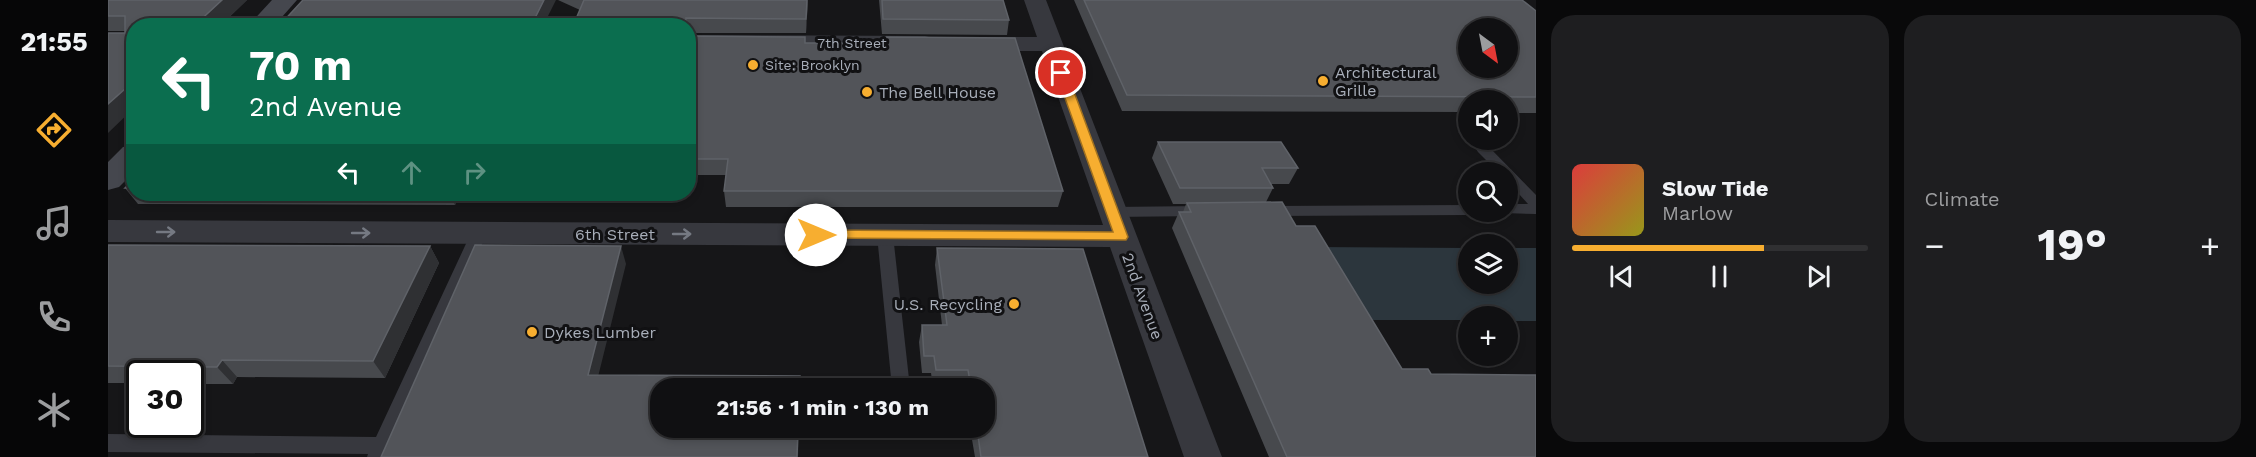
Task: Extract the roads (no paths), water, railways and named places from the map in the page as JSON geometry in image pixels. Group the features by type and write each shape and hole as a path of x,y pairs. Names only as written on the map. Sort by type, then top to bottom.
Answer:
{"main road":[{"path":"268,18 285,0"},
{"path":"108,180 126,162"}],"street":[{"name":"2nd Avenue","path":"1035,0 1203,457"},
{"name":"7th Street","path":"696,42 1051,44"},
{"name":"6th Street","path":"108,231 885,235 1117,224"}],"lane":[{"path":"1485,150 1496,162"},
{"path":"1518,185 1536,204"},
{"path":"1518,209 1536,209"},
{"path":"1249,211 1458,210"},
{"path":"1117,224 1214,211"},
{"path":"108,443 379,451 479,233"},
{"path":"885,235 900,378"}],"place":[{"name":"Site: Brooklyn","path":"753,65"},
{"name":"Architectural Grille","path":"1323,81"},
{"name":"The Bell House","path":"867,92"},
{"name":"U.S. Recycling","path":"1014,304"},
{"name":"Dykes Lumber","path":"532,332"}]}
